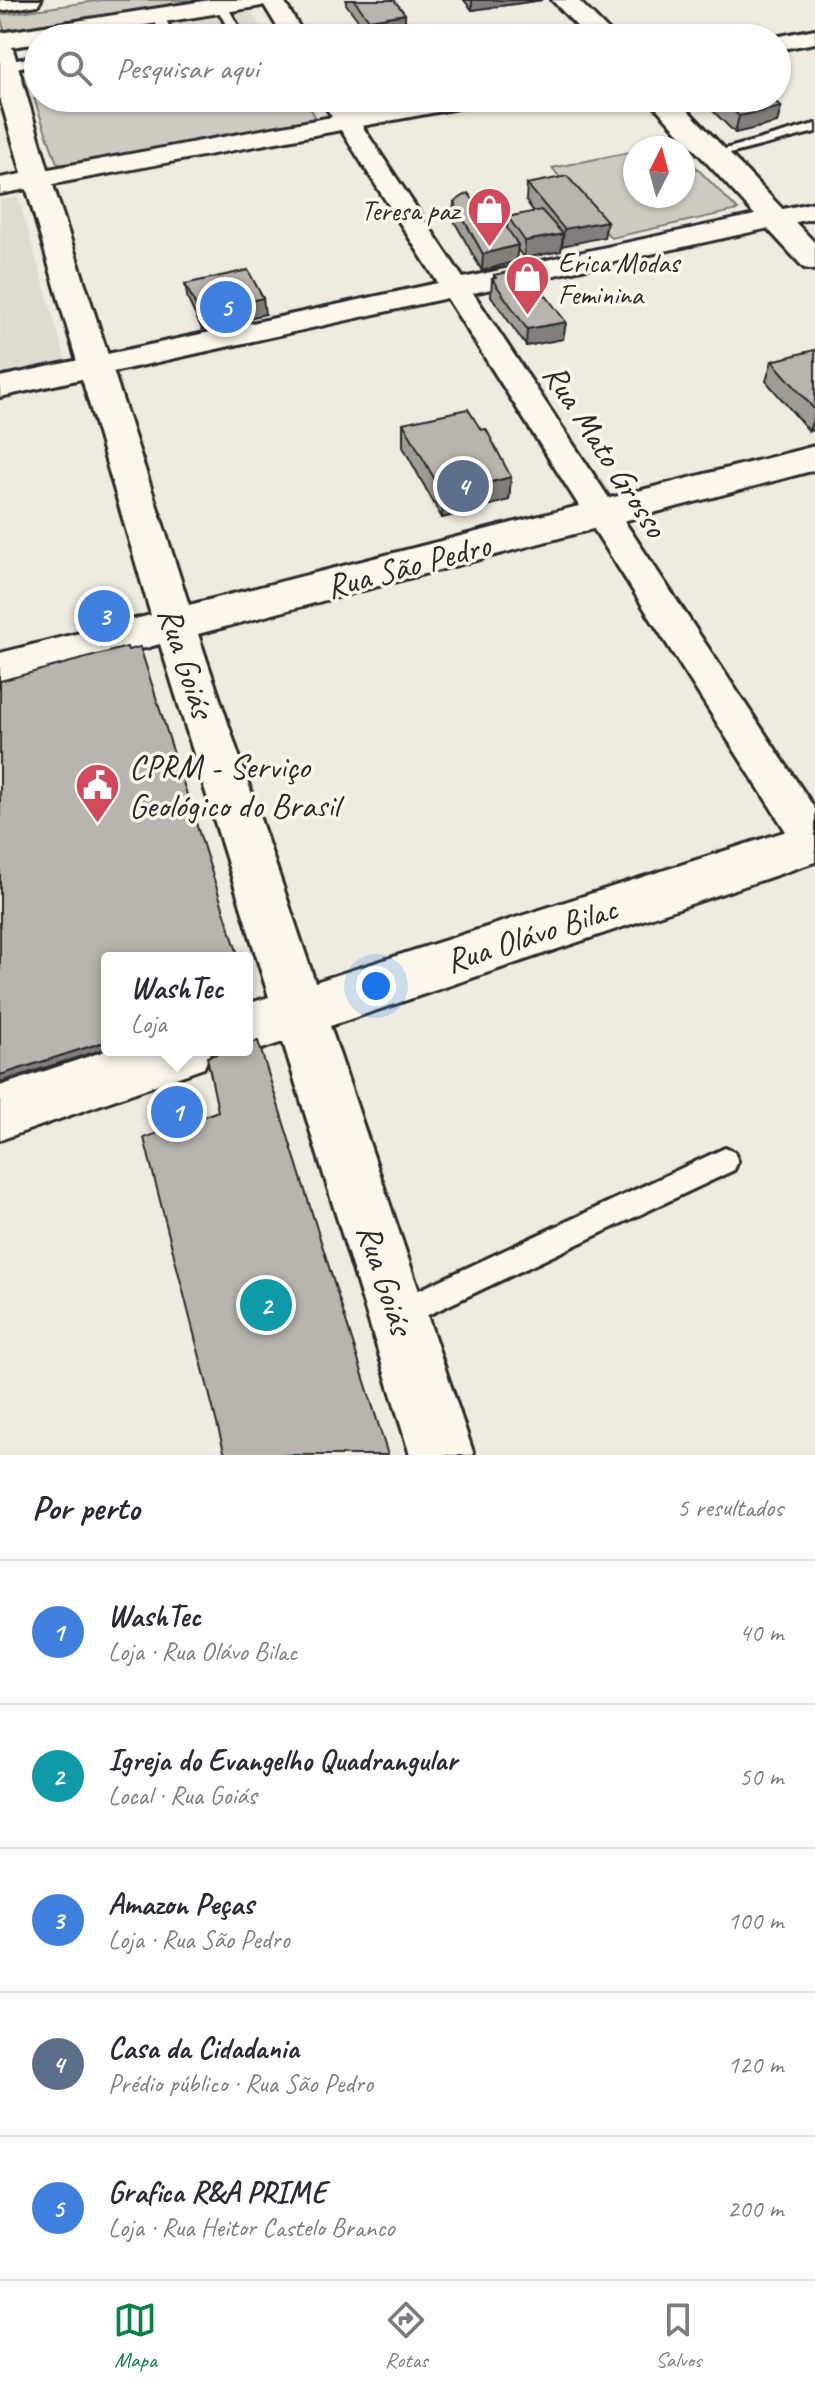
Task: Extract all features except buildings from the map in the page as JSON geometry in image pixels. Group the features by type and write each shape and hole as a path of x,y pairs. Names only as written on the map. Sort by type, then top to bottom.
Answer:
{"street":[{"path":"0,4 29,0"},
{"path":"172,24 222,6 256,0"},
{"path":"272,0 287,24"},
{"path":"564,0 589,24"},
{"path":"791,40 815,36"},
{"path":"2,52 24,46"},
{"name":"Rua Goiás","path":"2,52 18,182 93,367 442,1455"},
{"path":"18,182 330,112"},
{"name":"Rua Mato Grosso","path":"340,112 815,843"},
{"path":"674,112 815,261"},
{"path":"0,387 815,210"},
{"name":"Rua São Pedro","path":"0,670 175,627 815,458"},
{"name":"Rua Olávo Bilac","path":"253,1027 815,843"},
{"path":"0,1113 167,1056"}],"lane":[{"path":"222,6 232,24"},
{"path":"2,52 24,57"},
{"path":"714,154 815,128"},
{"path":"398,1315 725,1161"}],"shaded area":[{"path":"102,0 203,0 44,24 24,24 24,27 4,30 0,15"},
{"path":"251,12 258,24 176,24"},
{"path":"39,112 313,112 315,116 311,120 63,165 57,163"},
{"path":"623,153 623,208 695,208 695,166 738,210 611,238 552,168"},
{"path":"18,197 66,361 0,375 0,200"}],"place":[{"name":"Teresa paz","path":"490,249"},
{"name":"Grafica R&A PRIME","path":"226,307"},
{"name":"Erica Modas Feminina","path":"527,317"},
{"name":"Casa da Cidadania","path":"463,486"},
{"name":"Amazon Peças","path":"104,616"},
{"name":"CPRM - Serviço Geológico do Brasil","path":"98,825"},
{"name":"WashTec","path":"177,1112"},
{"name":"Igreja do Evangelho Quadrangular","path":"266,1305"}]}
